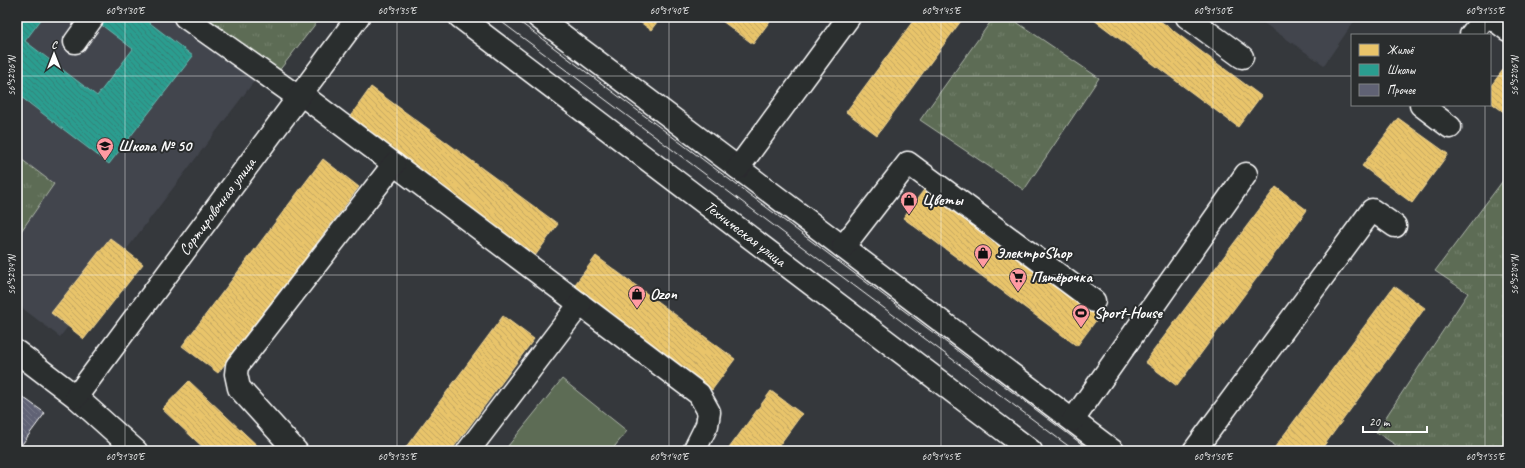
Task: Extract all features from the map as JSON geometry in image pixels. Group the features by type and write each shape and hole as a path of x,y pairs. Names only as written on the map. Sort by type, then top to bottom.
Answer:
{"street":[{"path":"75,42 93,17"},
{"path":"185,17 394,164 699,394 709,412 707,425 694,451"},
{"name":"Сортировочная улица","path":"76,397 358,17"},
{"name":"Техническая улица","path":"460,17 1026,449"},
{"path":"538,17 1113,451"},
{"path":"738,168 849,17"},
{"path":"1187,17 1242,57"},
{"path":"1472,34 1485,17"},
{"path":"1491,17 1508,30"},
{"path":"1422,106 1450,127"},
{"path":"843,247 908,163 1094,301"},
{"path":"296,451 238,388 236,374 237,366 394,164"},
{"path":"1073,420 1246,174"},
{"path":"1194,451 1372,210 1395,226"},
{"path":"468,451 580,304"},
{"path":"17,352 76,397 136,451"}],"shaded area":[{"name":"Школа № 50","path":"17,17 303,17 60,337 17,304"},
{"path":"1255,17 1357,17 1324,65"}],"green space":[{"path":"203,17 319,17 320,18 278,72"},
{"path":"994,17 1009,17 1099,78 1024,190 920,120"},
{"path":"17,156 54,184 17,237"},
{"path":"1508,174 1508,443 1502,451 1405,451 1376,432 1468,293 1435,271"},
{"path":"562,379 627,431 611,451 504,451"}],"building: Жильё":[{"path":"633,17 661,17 651,30"},
{"path":"725,17 773,17 753,44 722,21"},
{"path":"916,17 964,17 877,135 846,112"},
{"path":"1090,17 1155,17 1261,96 1238,127"},
{"path":"1506,66 1508,68 1508,115 1491,103 1491,86"},
{"path":"371,87 558,224 535,256 349,118"},
{"path":"1398,118 1448,154 1412,203 1362,166"},
{"path":"323,159 359,187 218,373 182,346"},
{"path":"926,187 1100,315 1077,346 903,218"},
{"path":"1276,187 1307,210 1177,386 1145,362"},
{"path":"110,238 143,264 84,339 51,313"},
{"path":"596,256 735,359 712,390 573,287"},
{"path":"1394,286 1425,308 1320,451 1272,451"},
{"path":"503,316 534,339 451,451 403,451"},
{"path":"189,381 263,451 207,451 162,409"},
{"path":"771,391 802,414 775,451 727,451"}],"building: Школы":[{"path":"17,17 43,17 25,41 97,96 133,49 91,17 142,17 193,56 109,164 17,94"}],"building: Прочее":[{"path":"17,393 45,413 17,451"}],"tram line":[{"path":"495,17 1075,451"},
{"path":"513,17 1091,451"}],"place":[{"name":"Школа № 50","path":"105,161"},
{"name":"Цветы","path":"909,215"},
{"name":"ЭлектроShop","path":"983,268"},
{"name":"Пятёрочка","path":"1018,292"},
{"name":"Ozon","path":"637,309"},
{"name":"Sport-House","path":"1081,328"}]}
